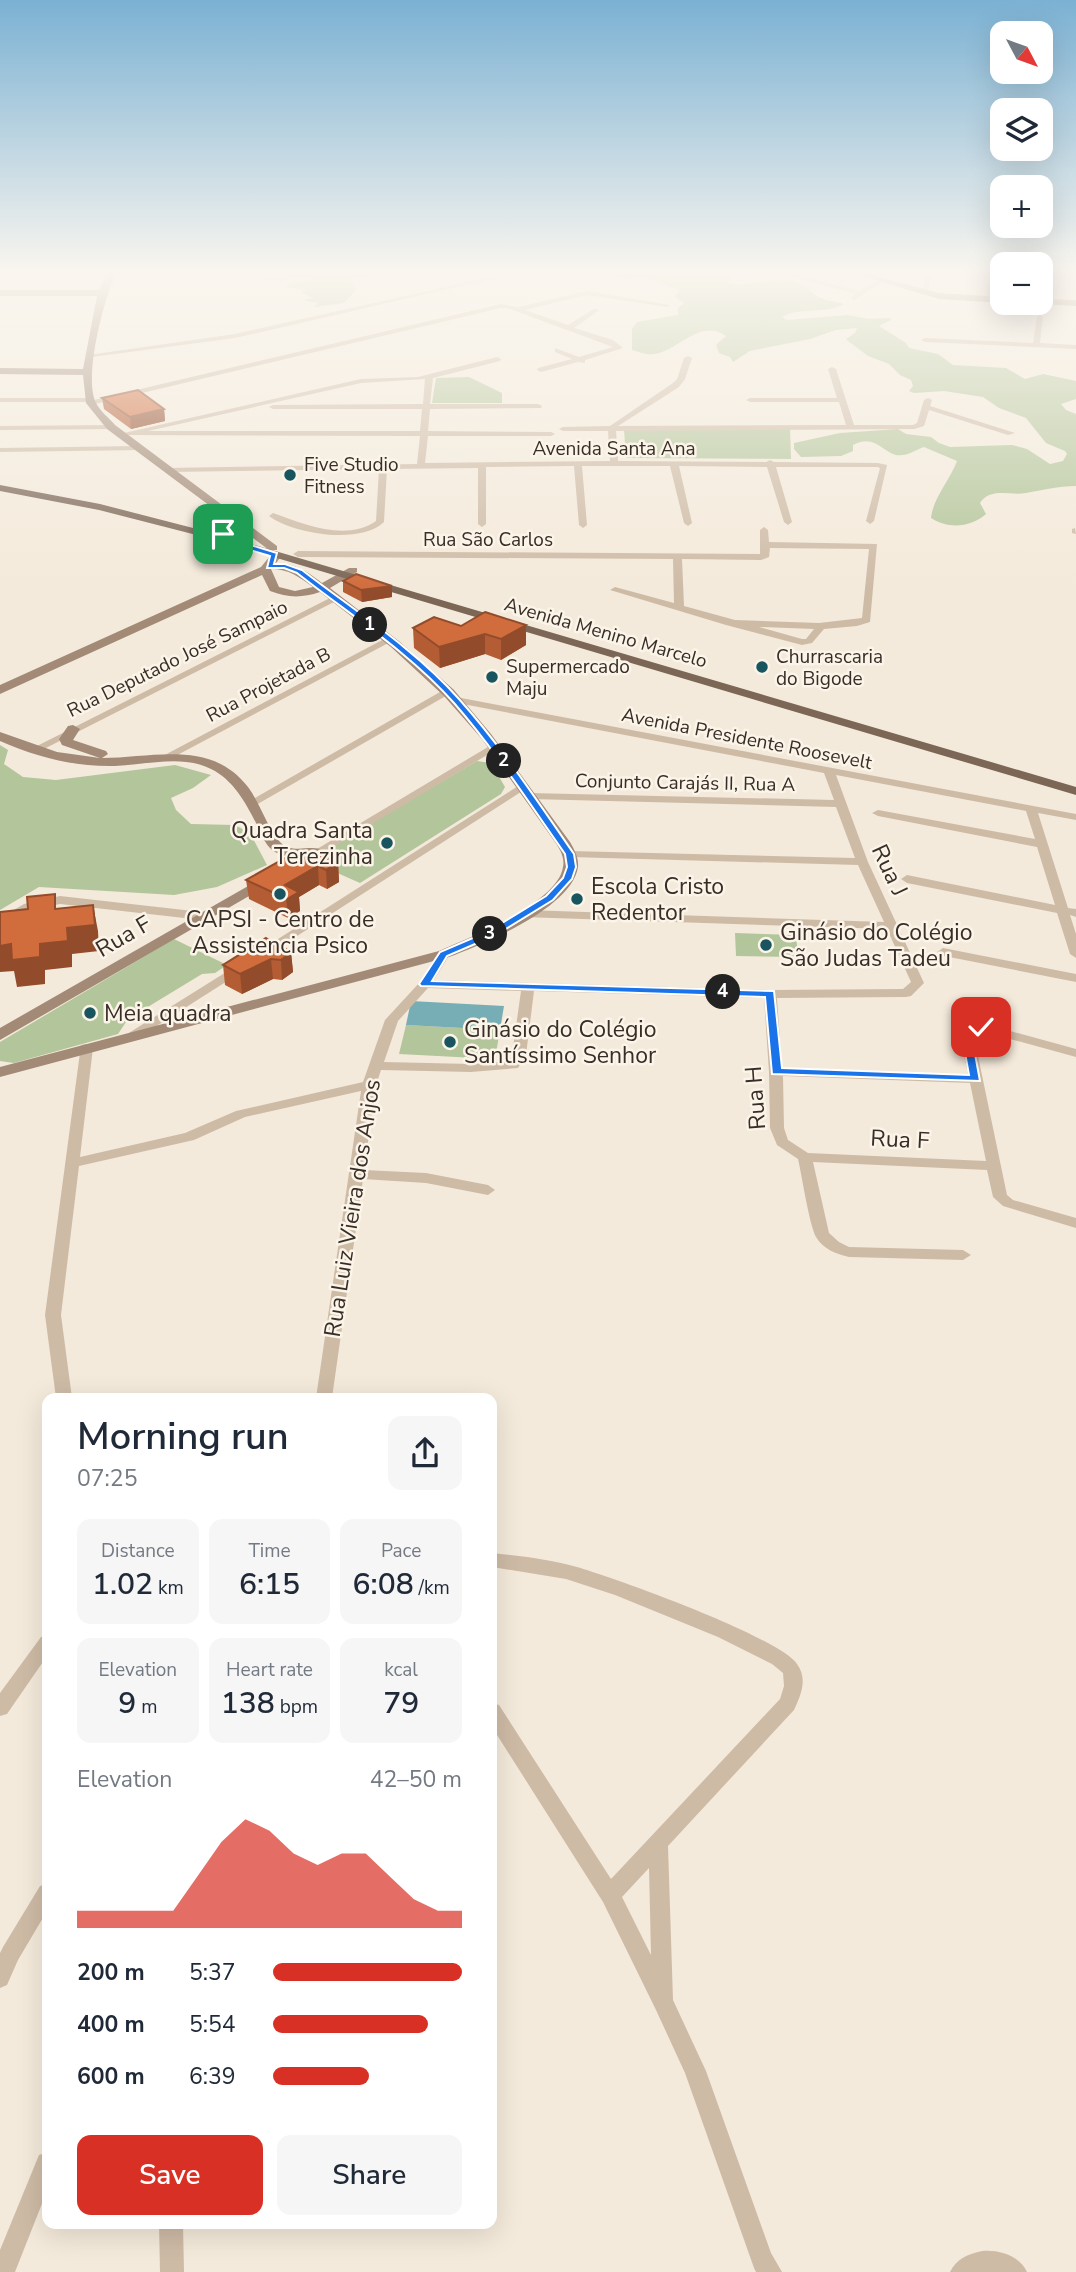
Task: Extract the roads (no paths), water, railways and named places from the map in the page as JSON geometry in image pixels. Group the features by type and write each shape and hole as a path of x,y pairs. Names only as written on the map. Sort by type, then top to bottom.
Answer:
{"main road":[{"name":"Avenida Menino Marcelo","path":"0,483 131,509 221,536 271,559 348,572 1076,784"},
{"name":"Avenida Menino Marcelo","path":"0,488 100,507 221,536"},
{"name":"Avenida Menino Marcelo","path":"271,559 298,554 348,572 1076,792"}],"street":[{"path":"88,379 90,402 111,427 124,434 138,448 234,522 221,536"},
{"path":"0,400 90,402 188,379"},
{"path":"124,434 361,381 420,379"},
{"path":"421,466 429,379"},
{"path":"614,463 612,429 681,379"},
{"path":"836,379 851,429"},
{"path":"750,400 843,400"},
{"path":"246,407 538,406"},
{"path":"563,429 851,429 917,426 926,407"},
{"path":"926,407 1011,433"},
{"path":"926,407 1000,438"},
{"path":"0,428 111,427"},
{"path":"124,434 551,434"},
{"path":"0,450 138,448"},
{"name":"Avenida Santa Ana","path":"165,468 614,463 882,466 884,467 870,521"},
{"path":"770,463 788,522"},
{"path":"578,464 583,525"},
{"path":"674,464 688,523"},
{"path":"482,465 482,524"},
{"path":"273,516 293,526 319,531 364,531 374,528 380,522 383,466"},
{"path":"2,1070 443,954 492,933 526,914 549,898 567,879 572,867 570,854 526,791 452,696 337,598 293,568 271,559 165,468"},
{"path":"729,622 857,624 867,620 874,547 868,544 767,545 764,530"},
{"name":"Rua São Carlos","path":"298,554 765,556 767,545"},
{"path":"677,557 679,608"},
{"path":"271,559 274,589 282,593 307,593 323,588 348,572"},
{"path":"0,690 271,559"},
{"path":"615,590 805,642 823,624"},
{"name":"Rua Deputado José Sampaio","path":"34,751 337,598"},
{"name":"Rua Projetada B","path":"164,758 389,640"},
{"path":"252,803 452,696"},
{"name":"Avenida Presidente Roosevelt","path":"452,696 829,772 1076,817"},
{"path":"73,729 66,739 70,744 132,761"},
{"path":"0,736 34,751 72,759 203,760 229,774 252,803 276,846 298,855 318,852 493,747"},
{"name":"Rua J","path":"770,994 906,993 918,983 862,862 829,772"},
{"path":"131,1036 526,791"},
{"name":"Conjunto Carajás II, Rua A","path":"526,791 840,804"},
{"path":"1031,809 1041,844 1070,912 1076,954"},
{"path":"878,813 1041,844"},
{"path":"269,879 276,846"},
{"name":"Rua F","path":"0,1035 202,916 318,852"},
{"path":"570,854 862,862"},
{"path":"907,879 1070,912"},
{"path":"0,922 28,907 51,901 77,900 202,916"},
{"path":"526,914 893,926"},
{"path":"943,952 1076,978"},
{"name":"Rua Luiz Vieira dos Anjos","path":"325,1393 369,1085 374,1066 392,1020 425,984 443,954"},
{"path":"425,984 770,994"},
{"path":"374,1066 471,1068 513,1065 519,1055 528,987"},
{"name":"Rua H","path":"770,994 779,1136 788,1147 805,1157"},
{"path":"1076,1053 981,1027 970,1027 966,1031 992,1166 1002,1200 1076,1223"},
{"path":"63,1393 54,1315 86,1048"},
{"path":"776,1072 976,1079"},
{"path":"71,1163 189,1136 241,1114 369,1085"},
{"path":"805,1157 822,1234 833,1246 849,1252 962,1255"},
{"name":"Rua F","path":"805,1157 992,1166"},
{"path":"358,1174 426,1178 488,1190"},
{"path":"497,1560 577,1574 766,1649 790,1668 794,1680 793,1692 787,1703 610,1895"},
{"path":"0,1708 42,1649"},
{"path":"497,1719 610,1895 664,2003 695,2071 762,2260 770,2272"},
{"path":"658,1845 664,2003"},
{"path":"0,1978 10,1954 42,1901"},
{"path":"2,2272 42,2177"},
{"path":"171,2229 172,2272"},
{"path":"964,2271 981,2261 997,2262 1015,2272"}],"water":[{"path":"411,1001 504,1006 500,1030 406,1025"}],"place":[{"name":"Five Studio Fitness","path":"290,475"},
{"name":"Churrascaria do Bigode","path":"762,667"},
{"name":"Supermercado Maju","path":"492,677"},
{"name":"Quadra Santa Terezinha","path":"387,843"},
{"name":"CAPSI - Centro de Assistencia Psico","path":"280,894"},
{"name":"Escola Cristo Redentor","path":"577,899"},
{"name":"Ginásio do Colégio São Judas Tadeu","path":"766,945"},
{"name":"Meia quadra","path":"90,1013"},
{"name":"Ginásio do Colégio Santíssimo Senhor","path":"450,1042"}]}
